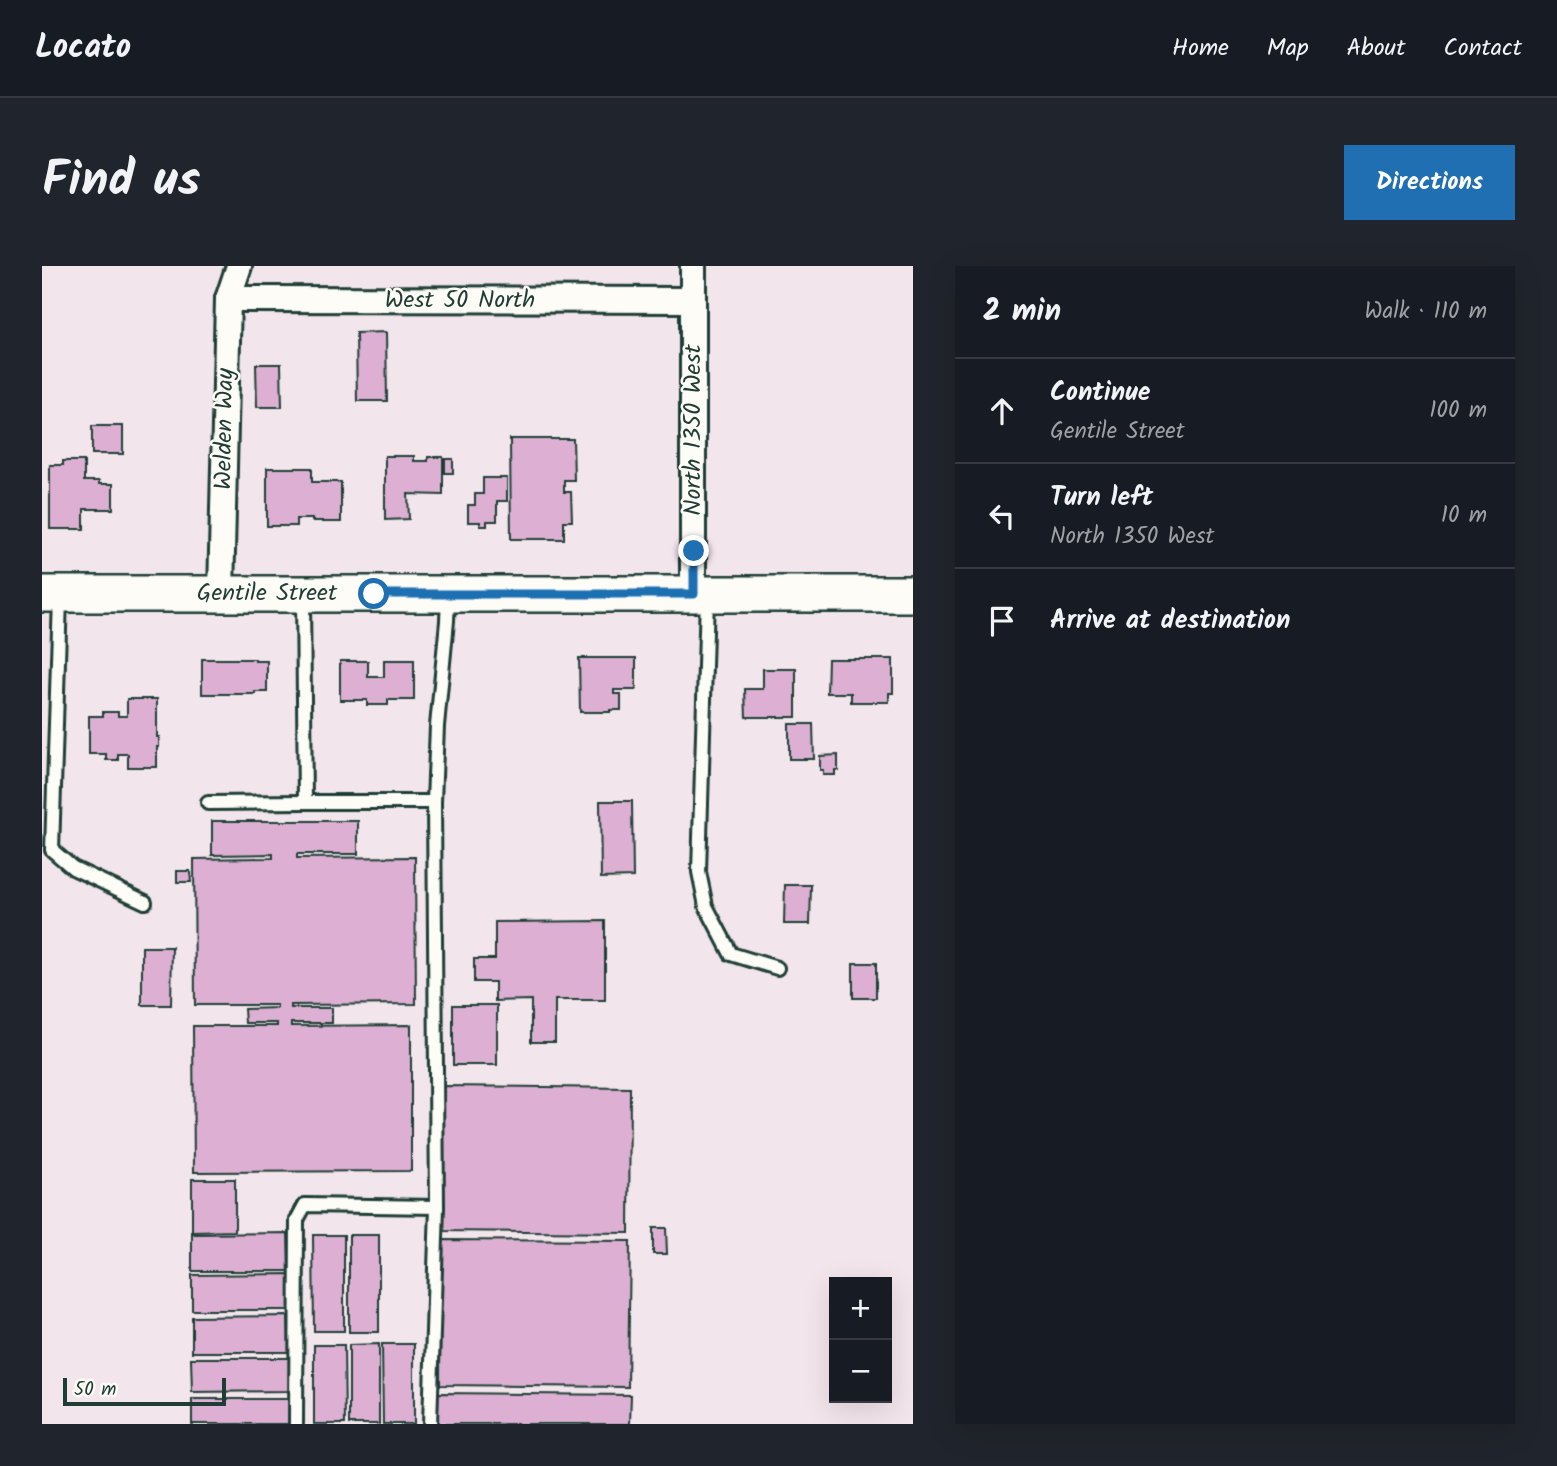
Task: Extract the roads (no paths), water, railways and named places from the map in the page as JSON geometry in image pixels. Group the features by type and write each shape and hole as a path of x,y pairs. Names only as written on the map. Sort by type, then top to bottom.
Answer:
{"main road":[{"name":"Gentile Street","path":"51,594 913,594"}],"street":[{"name":"Welden Way","path":"221,593 228,299 239,266"},
{"name":"North 1350 West","path":"693,266 700,594"},
{"name":"West 50 North","path":"228,299 693,300"}],"lane":[{"path":"303,593 305,802"},
{"path":"430,1424 437,1208 434,802 448,593"},
{"path":"51,594 52,850 72,868 145,902"},
{"path":"700,594 699,872 706,906 731,954 777,968"},
{"path":"208,803 434,802"},
{"path":"296,1424 297,1220 304,1205 437,1208"}]}
